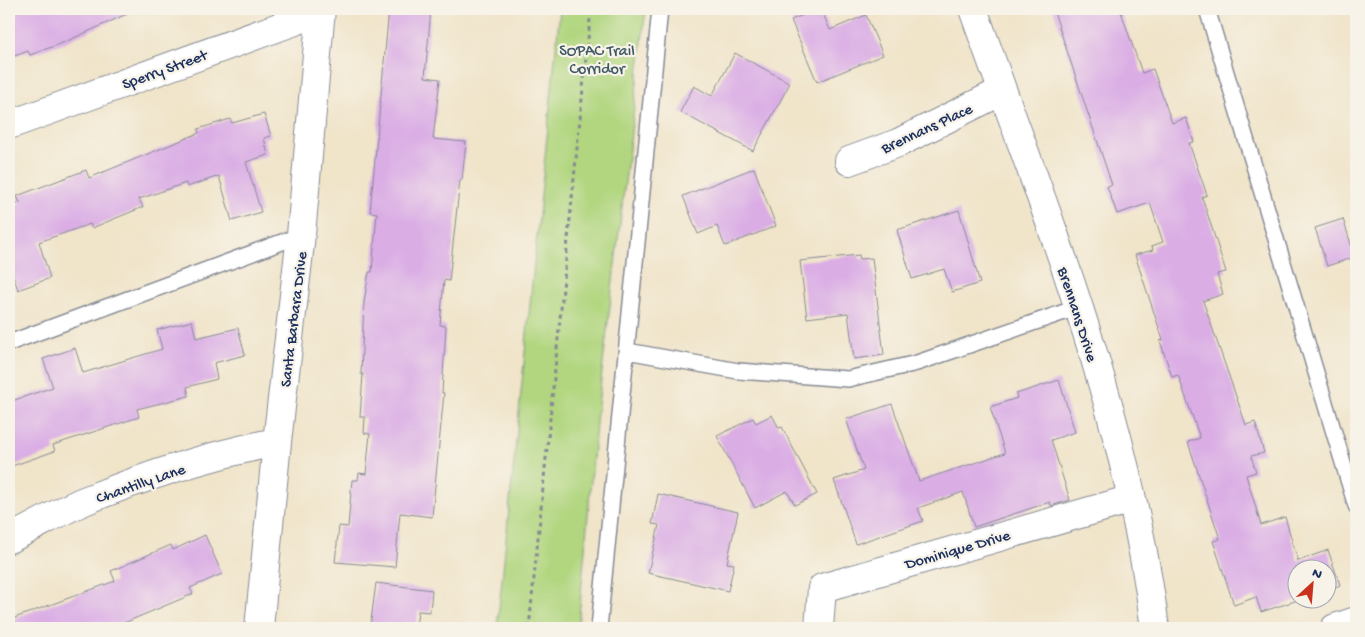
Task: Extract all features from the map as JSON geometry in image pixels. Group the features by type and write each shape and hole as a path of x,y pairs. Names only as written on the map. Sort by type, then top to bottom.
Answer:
{"street":[{"name":"Brennans Drive","path":"973,9 1079,308 1132,498 1155,628"},
{"name":"Sperry Street","path":"9,125 320,10"},
{"name":"Santa Barbara Drive","path":"259,628 277,442 302,235 320,10"},
{"name":"Brennans Place","path":"849,161 898,143 1002,92"},
{"name":"Chantilly Lane","path":"9,540 82,502 159,474 241,448 277,442"},
{"name":"Dominique Drive","path":"819,628 822,588 1132,498"},
{"path":"1335,628 1356,621"}],"lane":[{"path":"599,628 660,9"},
{"path":"1208,9 1356,506"},
{"path":"9,343 302,235"},
{"path":"627,351 738,371 848,379 917,363 1079,308"}],"path":[{"path":"529,628 592,9"}],"green space":[{"name":"SOPAC Trail Corridor","path":"560,9 646,9 597,413 578,628 497,628"}],"building":[{"path":"9,9 138,9 65,42 30,55 28,51 9,58"},
{"path":"389,9 431,9 425,77 440,79 433,139 466,142 449,281 444,280 440,325 446,326 442,393 444,393 432,517 400,513 395,567 335,562 339,526 348,527 352,480 358,480 359,473 366,474 370,434 364,433 365,417 360,417 363,374 361,374 364,302 369,272 372,272 377,213 370,212"},
{"path":"821,9 830,30 866,15 883,55 817,82 791,20"},
{"path":"1053,9 1120,9 1142,73 1153,69 1172,123 1186,118 1194,142 1189,143 1207,195 1202,197 1226,272 1217,274 1223,294 1203,301 1246,425 1255,422 1264,453 1251,456 1256,472 1246,475 1261,525 1285,517 1298,560 1288,560 1288,603 1261,612 1256,597 1234,605 1213,541 1220,539 1188,442 1200,438 1178,375 1172,377 1160,341 1163,340 1135,255 1153,250 1152,246 1163,242 1150,203 1117,214 1107,186 1112,185"},
{"path":"735,53 790,83 753,151 680,112 694,86 712,96"},
{"path":"264,114 271,136 264,138 268,155 246,162 261,212 232,221 219,176 187,187 186,183 139,199 143,207 92,228 90,224 39,242 50,278 18,290 9,263 9,207 20,203 17,196 86,170 89,178 199,133 198,129 230,119 232,123"},
{"path":"754,168 776,226 725,246 717,226 698,234 683,196"},
{"path":"959,210 980,283 952,292 944,269 912,279 897,230"},
{"path":"1343,219 1355,257 1327,266 1315,228"},
{"path":"859,255 860,259 872,258 884,355 854,359 848,313 807,318 800,261"},
{"path":"192,321 196,338 238,328 245,355 214,363 217,379 187,387 189,396 137,409 139,417 53,445 55,451 9,467 9,402 53,387 43,359 75,348 83,373 162,349 157,330"},
{"path":"1059,380 1075,432 1051,440 1070,500 1051,506 1050,502 974,527 963,492 918,508 923,521 856,544 834,480 864,470 846,419 892,404 919,481 1005,453 990,407 1017,398 1016,394"},
{"path":"772,415 779,428 782,427 817,494 795,505 787,491 755,508 717,436 753,418 756,423"},
{"path":"658,494 738,512 727,563 734,564 728,591 648,573 659,525 652,524"},
{"path":"205,535 222,574 190,588 193,594 112,628 9,628 9,620 115,581 111,571 171,545 173,550"},
{"path":"1328,550 1331,560 1301,560"},
{"path":"376,583 432,590 430,612 418,611 416,628 370,628"}]}
